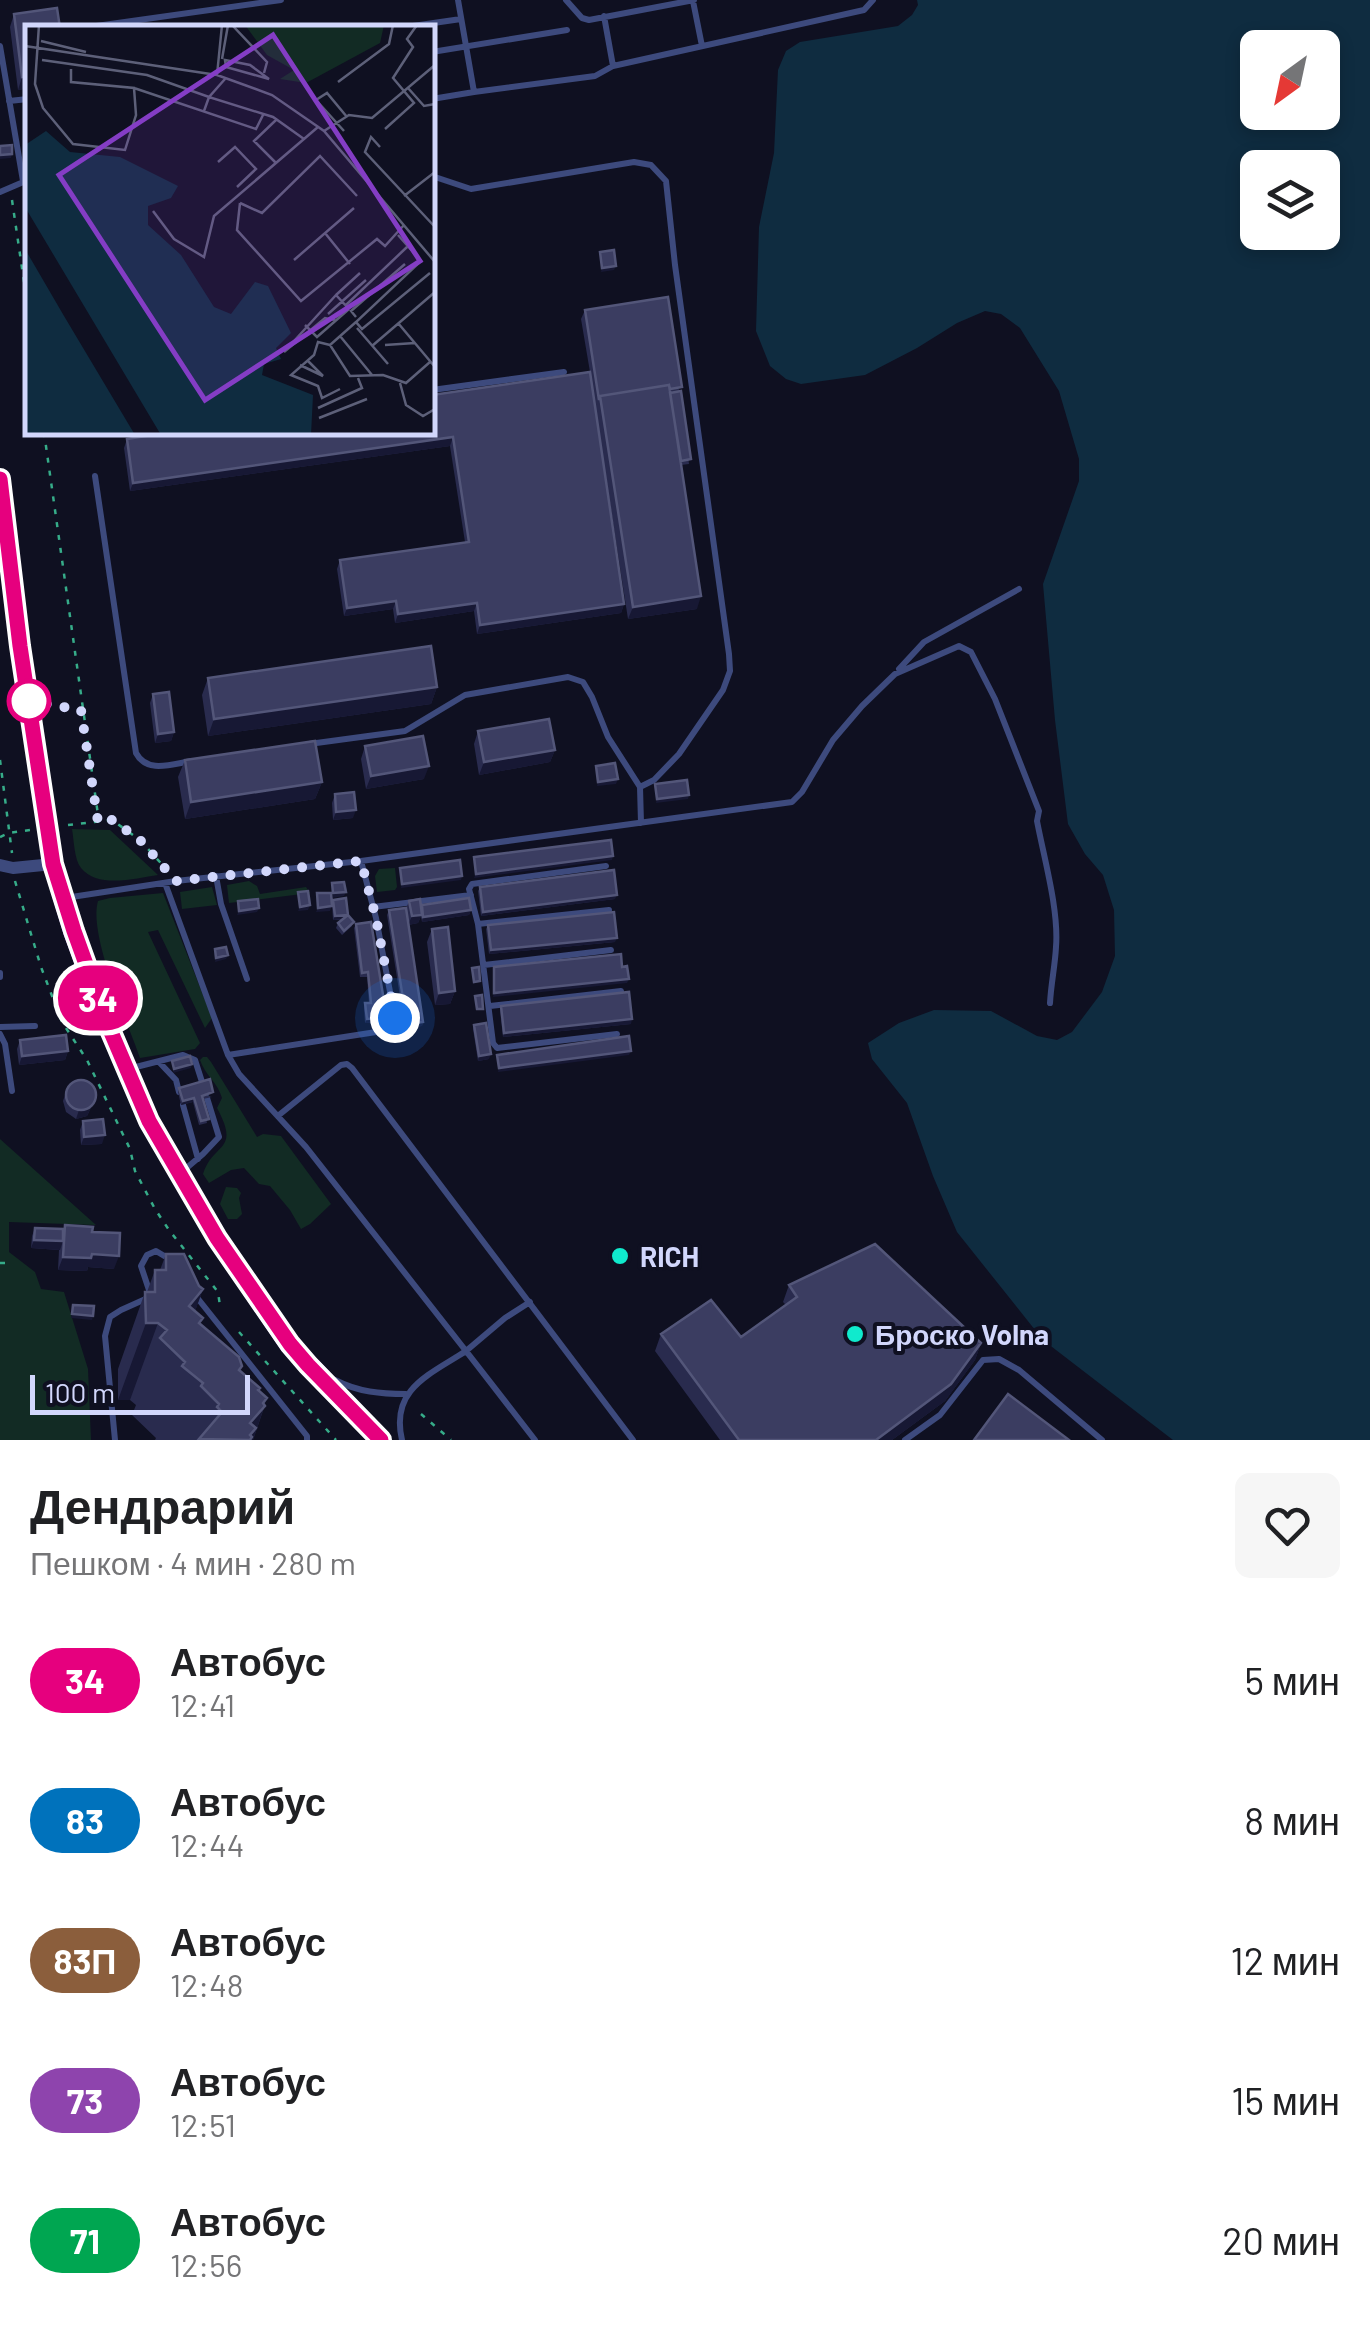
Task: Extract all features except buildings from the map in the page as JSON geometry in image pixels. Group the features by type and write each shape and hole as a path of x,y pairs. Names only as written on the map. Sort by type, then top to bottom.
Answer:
{"main road":[{"path":"0,480 53,864 86,966 126,1069 149,1121 217,1238 290,1344 381,1440"}],"street":[{"path":"6,866 53,864"}],"lane":[{"path":"103,25 280,0"},
{"path":"458,0 474,92"},
{"path":"566,0 582,18 589,20 694,0 702,46"},
{"path":"435,98 595,76 613,66 864,10 873,0"},
{"path":"604,16 613,66"},
{"path":"418,25 461,18"},
{"path":"435,52 567,30"},
{"path":"0,46 25,180 0,192"},
{"path":"9,101 25,98"},
{"path":"435,177 471,189 634,162 650,166 666,181 730,671 723,690 679,754 654,780 640,787"},
{"path":"435,390 564,372"},
{"path":"95,476 136,753 140,762 150,767 208,758"},
{"path":"63,898 792,802 833,740 924,642 1019,589"},
{"path":"895,674 959,646 971,652 994,699 1039,812 1037,821 1057,946 1050,1002"},
{"path":"307,744 406,731 465,695 568,677 583,682 608,737 640,787 641,823"},
{"path":"228,1055 389,1030 394,1024 361,861"},
{"path":"606,866 469,886 497,1048 617,1034"},
{"path":"216,876 221,904 247,979"},
{"path":"165,883 228,1055 239,1074 279,1116 380,1239 535,1440"},
{"path":"373,907 471,895"},
{"path":"478,924 608,910"},
{"path":"484,965 611,950"},
{"path":"490,1006 620,991"},
{"path":"12,1091 6,1044 0,1030 35,1026"},
{"path":"126,1069 183,1055 195,1060 203,1085"},
{"path":"159,1062 176,1080 179,1092"},
{"path":"279,1116 342,1065 352,1068 633,1440"},
{"path":"178,1174 219,1137 206,1098"},
{"path":"183,1105 198,1158"},
{"path":"161,1311 151,1297 140,1266 156,1251 169,1258 178,1270"},
{"path":"187,1283 307,1440"},
{"path":"115,1440 105,1336 110,1317 151,1297"},
{"path":"308,1365 366,1392 406,1394 530,1302"},
{"path":"905,1440 940,1415 983,1360 999,1360 1019,1370 1102,1440"},
{"path":"402,1440 397,1422 406,1394"}],"path":[{"path":"12,202 25,289"},
{"path":"44,435 98,822"},
{"path":"0,760 10,833 6,866 62,1022 87,1060 155,1208 218,1292 220,1310"},
{"path":"68,825 112,820 140,840 176,881"},
{"path":"0,837 32,830"},
{"path":"0,1264 6,1262"},
{"path":"233,1324 336,1440"},
{"path":"421,1414 451,1440"}],"green space":[{"path":"72,829 110,830 158,875 107,880 88,874 77,860"},
{"path":"395,868 395,890 377,892 375,876 379,869"},
{"path":"249,881 260,894 306,887 310,893 229,903 227,885"},
{"path":"212,887 217,905 182,909 180,892"},
{"path":"163,893 212,1018 205,1028 158,930 148,932 200,1043 195,1049 140,1058 104,956 96,916 98,901"},
{"path":"203,1057 211,1062 257,1137 281,1136 331,1204 310,1224 301,1229 270,1186 259,1184 244,1168 231,1170 209,1183 203,1174 223,1146 226,1132 217,1108 222,1098 202,1065"},
{"path":"0,1139 96,1225 9,1222 9,1252 35,1272 41,1289 64,1292 88,1369 91,1440 0,1440"},
{"path":"226,1187 237,1188 241,1193 242,1214 237,1219 228,1219 220,1204"}],"water":[{"path":"917,0 1370,0 1370,1440 1173,1440 1043,1340 957,1232 907,1103 872,1059 868,1043 899,1023 934,1010 991,1011 1037,1036 1057,1040 1072,1032 1102,992 1115,956 1114,910 1103,875 1068,824 1055,720 1043,584 1079,481 1079,459 1059,391 1020,328 1001,314 985,311 957,323 865,375 801,384 786,379 770,366 756,331 759,227 774,153 778,70 786,51 800,42 898,26 912,15"}],"bus line":[{"name":"34","path":"0,479 53,864 108,1025 149,1121 217,1238 290,1344 381,1440"}],"place":[{"name":"RICH","path":"620,1256"},
{"name":"Броско Volna","path":"855,1334"}],"route":[{"path":"29,701 81,710 98,822 112,820 140,840 176,881 361,861 395,1018"}]}
